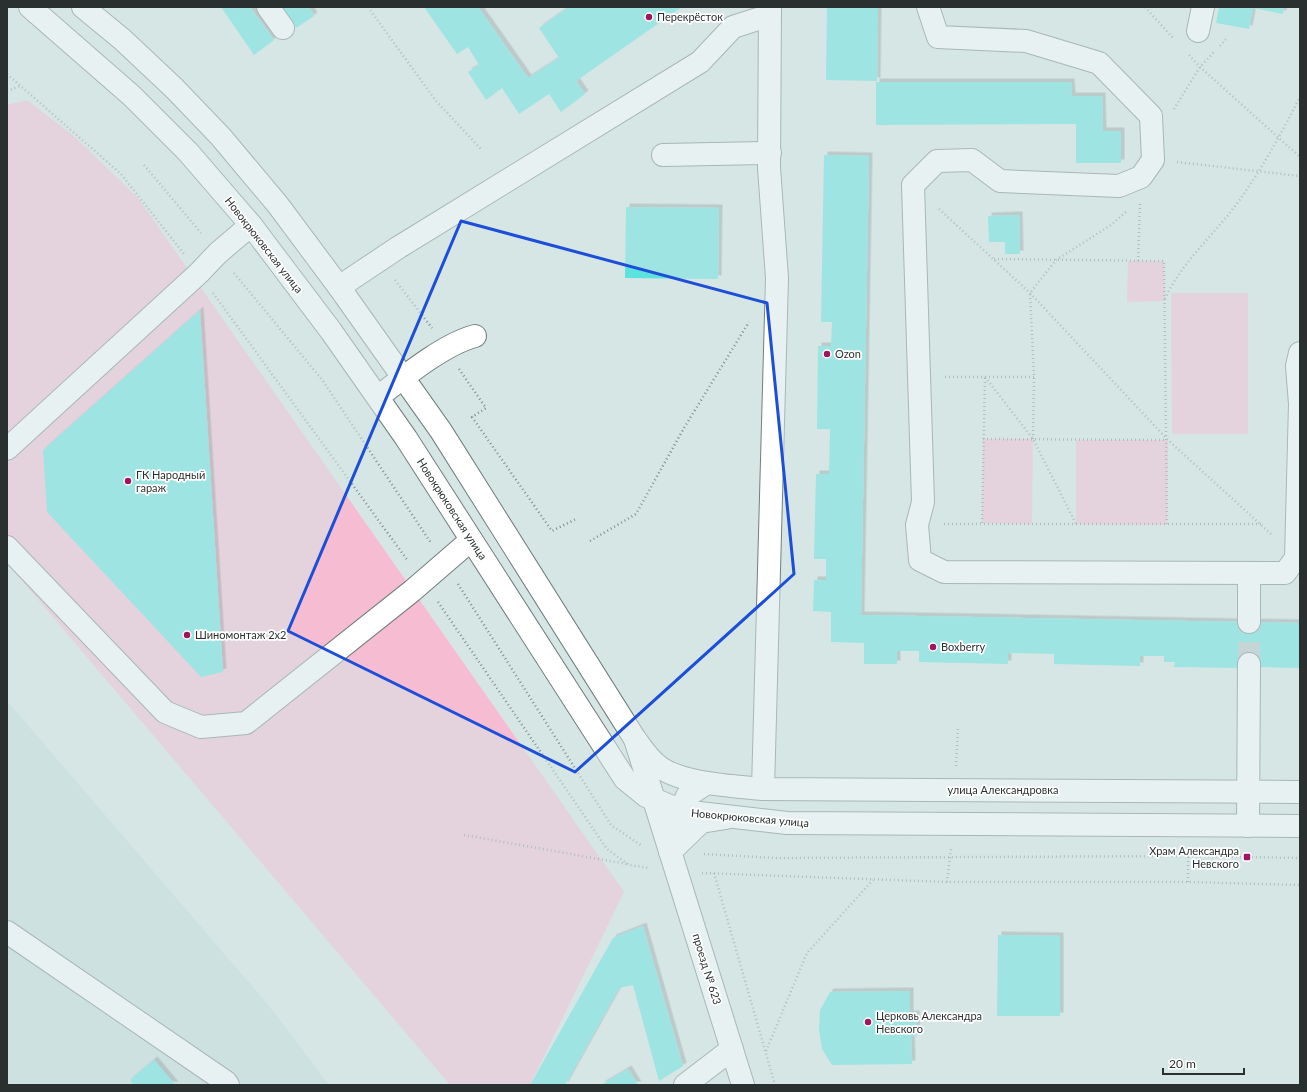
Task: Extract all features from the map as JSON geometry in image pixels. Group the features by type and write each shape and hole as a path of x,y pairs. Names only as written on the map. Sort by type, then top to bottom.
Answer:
{"main road":[{"path":"83,7 123,40 175,89 222,137 278,205 339,286 442,431 635,739 657,766 684,778 707,783"},
{"path":"268,7 283,28"},
{"path":"928,7 938,37 1026,41 1099,63 1151,116 1152,160 1141,177 1119,186 1000,181 972,160 937,161 913,185 923,502 917,525 920,560 944,572 1286,573 1296,558 1300,404 1297,366 1300,353"},
{"path":"1198,31 1203,7"},
{"name":"Новокрюковская улица","path":"40,10 143,107 188,152 252,225 331,331 406,438 625,780 653,799 682,811 726,818 787,823 1248,826"},
{"path":"339,286 700,62 733,27 770,11 770,153 777,278 763,789"},
{"path":"663,155 770,153"},
{"path":"7,450 199,273 218,253 252,225"},
{"path":"378,397 446,349 464,339 475,336"},
{"path":"7,547 165,712 201,728 246,724 412,591 471,540"},
{"path":"1249,574 1249,622"},
{"path":"1248,664 1248,826 1300,826"},
{"path":"635,739 670,852"},
{"path":"625,780 670,852"},
{"path":"670,852 675,825 687,796 707,783"},
{"name":"улица Александровка","path":"707,783 763,789 1300,792"},
{"path":"670,852 701,822 726,818"},
{"name":"проезд № 623","path":"670,852 743,1085"},
{"path":"7,932 226,1082 228,1085"},
{"path":"685,1085 732,1049"}],"path":[{"path":"368,7 436,100 481,149"},
{"path":"1145,7 1175,40"},
{"path":"1151,116 1174,109 1200,67 1228,38"},
{"path":"1185,51 1200,67 1300,157"},
{"path":"7,91 20,86"},
{"path":"1165,301 1172,283 1229,213 1259,172 1279,138 1300,97"},
{"path":"1152,160 1300,176"},
{"path":"913,185 1030,293 1168,440 1261,524 1296,558"},
{"path":"1134,204 1140,199 1138,261"},
{"path":"1033,439 1034,377 1030,293 1056,260 1111,225 1128,209"},
{"path":"993,259 1164,261 1168,440 1167,525"},
{"path":"380,260 446,349 486,408 472,417 552,531 576,519"},
{"path":"590,541 636,514 684,428 753,317"},
{"path":"919,376 1034,377"},
{"path":"982,523 984,377"},
{"path":"984,377 1033,439 1076,524"},
{"path":"983,439 1168,440"},
{"path":"917,525 982,523 1167,525 1261,524"},
{"path":"464,835 629,865"},
{"path":"1188,882 1188,856 1300,858"},
{"path":"714,874 775,1085"},
{"path":"766,1052 807,953 874,880"}],"highlighted area":[{"path":"461,221 767,303 794,574 575,772 288,631"}],"shaded area":[{"path":"27,100 75,137 138,198 624,892 530,1085 450,1085 7,563 7,105"},
{"path":"1128,261 1164,261 1165,301 1127,302"},
{"path":"1171,293 1248,293 1248,434 1172,434"},
{"path":"983,439 1033,439 1032,524 982,523"},
{"path":"1076,440 1168,440 1167,525 1076,524"},
{"path":"7,701 270,1007 329,1085 7,1085"}],"building":[{"path":"221,7 250,7 274,40 254,55"},
{"path":"281,7 309,7 314,16 296,28"},
{"path":"424,7 478,7 528,78 559,58 539,28 569,7 682,7 576,81 585,94 561,112 549,94 519,114 502,88 486,100 468,72 479,65 468,47 457,54"},
{"path":"827,7 878,7 877,81 826,80"},
{"path":"1219,7 1284,7 1283,14 1253,8 1249,29 1216,23"},
{"path":"876,82 1071,82 1072,96 1102,96 1103,131 1121,131 1121,163 1076,163 1076,124 876,125"},
{"path":"824,155 869,156 861,615 1300,623 1300,668 1259,667 1259,664 1238,663 1238,668 1174,667 1175,662 1164,662 1164,656 1140,656 1140,666 1054,664 1054,654 1008,653 1008,664 919,662 919,651 897,651 897,664 864,664 864,643 831,642 831,612 813,611 814,580 826,580 826,559 814,559 816,474 829,474 830,429 817,429 818,346 831,346 832,322 821,322"},
{"path":"626,207 719,208 718,279 625,278"},
{"path":"1019,215 1020,254 1005,254 1005,242 989,242 988,216"},
{"name":"ГК Народный гараж","path":"200,310 223,672 201,677 47,512 43,450"},
{"path":"643,926 683,1066 659,1081 633,985 619,988 565,1085 530,1085 613,938"},
{"path":"998,935 1060,936 1060,1016 997,1016"},
{"name":"Церковь Александра Невского","path":"910,991 910,1014 916,1014 917,1036 911,1036 912,1064 832,1065 822,1049 819,1030 820,1010 830,992"},
{"path":"154,1060 175,1085 134,1085 130,1080"},
{"path":"628,1069 638,1085 601,1085"}],"tunnel":[{"path":"1249,622 1249,664"}],"place":[{"name":"Перекрёсток","path":"649,17"},
{"name":"Ozon","path":"827,354"},
{"name":"ГК Народный гараж","path":"128,481"},
{"name":"Шиномонтаж 2x2","path":"187,635"},
{"name":"Boxberry","path":"933,647"},
{"name":"Храм Александра Невского","path":"1247,857"},
{"name":"Церковь Александра Невского","path":"868,1022"}]}
